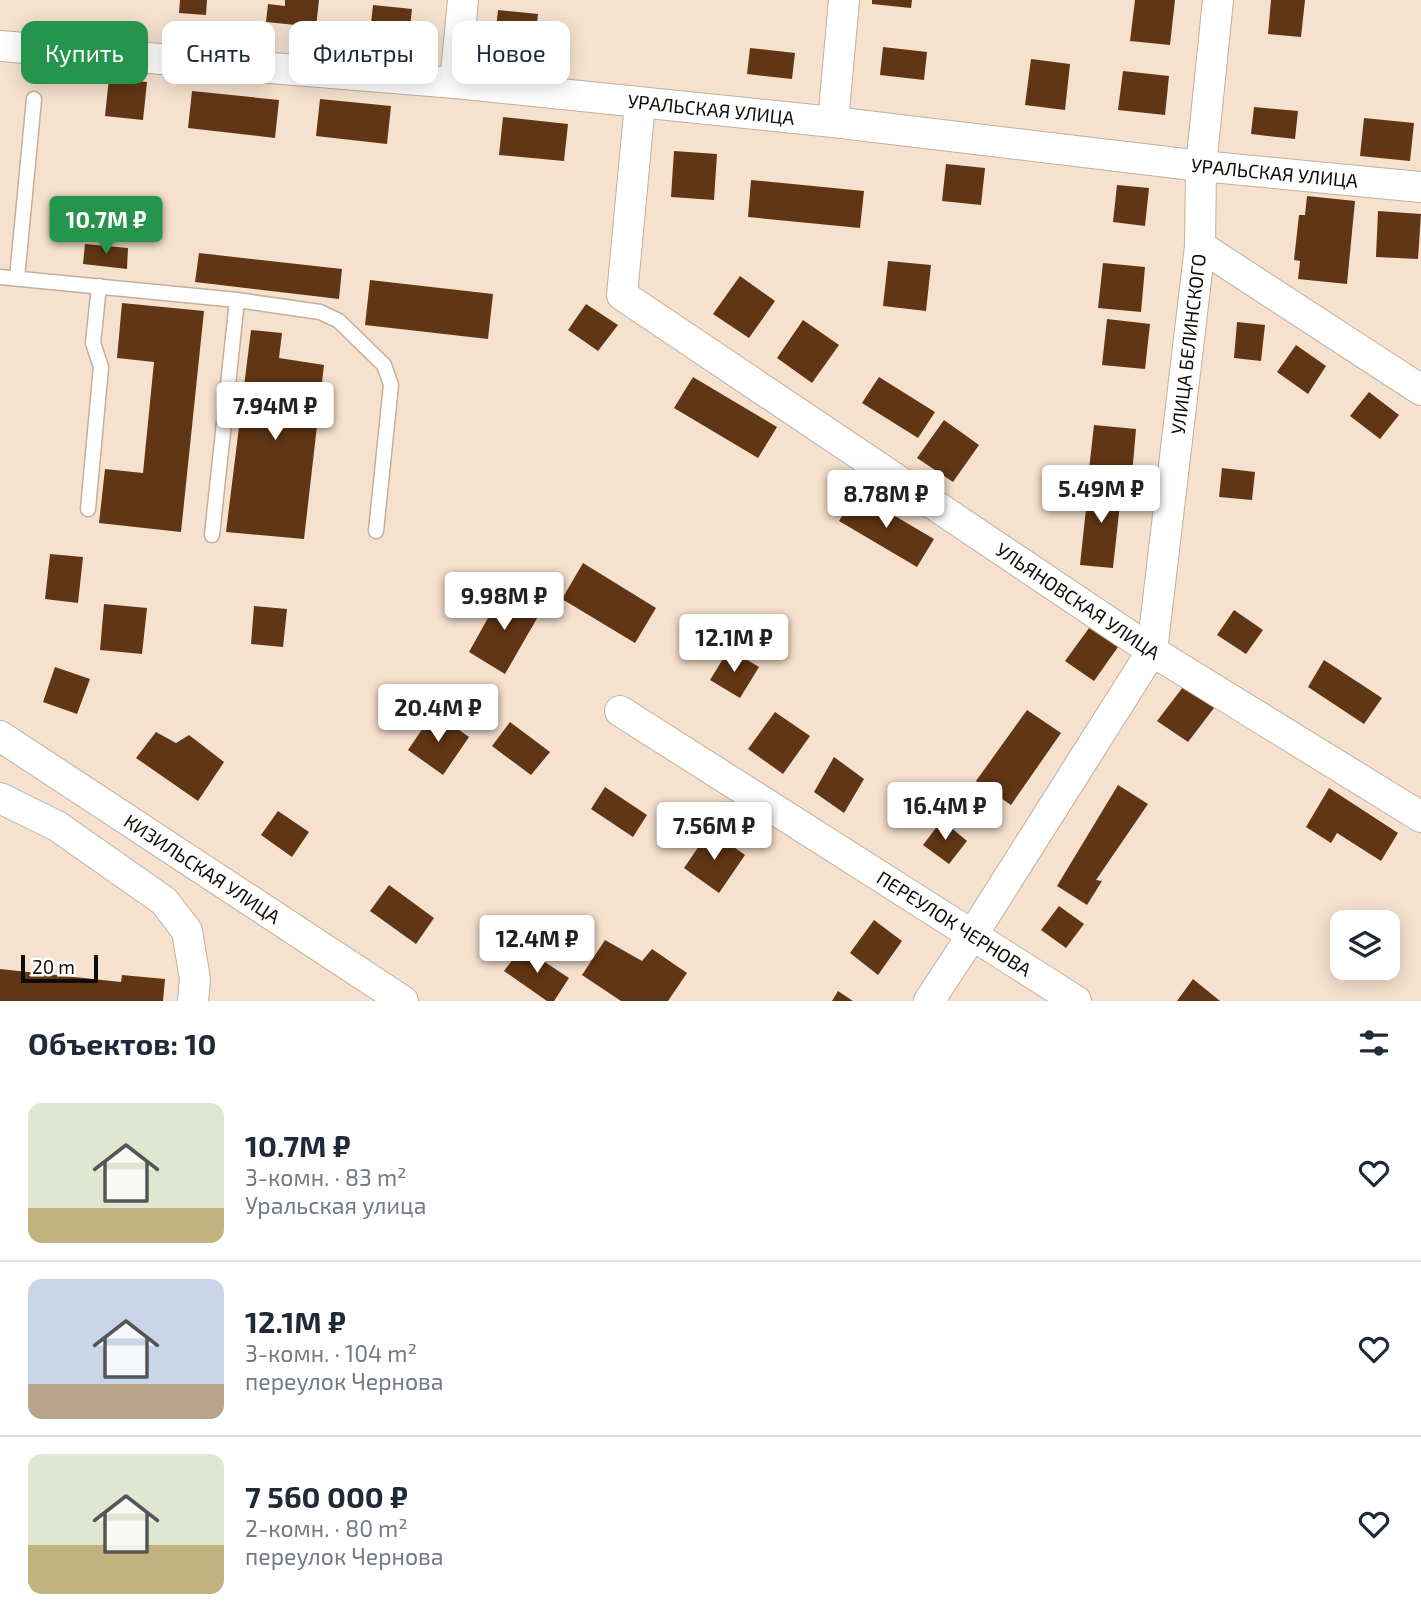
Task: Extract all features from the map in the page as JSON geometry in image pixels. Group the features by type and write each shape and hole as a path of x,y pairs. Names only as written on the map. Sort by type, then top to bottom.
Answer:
{"street":[{"path":"461,21 463,0"},
{"path":"833,122 844,0"},
{"name":"УЛИЦА БЕЛИНСКОГО","path":"929,1001 1152,651 1200,246 1201,166 1218,0"},
{"name":"УРАЛЬСКАЯ УЛИЦА","path":"0,46 452,83"},
{"name":"УРАЛЬСКАЯ УЛИЦА","path":"463,84 833,122 1201,166 1421,187"},
{"name":"УЛЬЯНОВСКАЯ УЛИЦА","path":"640,103 622,295 1152,651 1421,817"},
{"path":"1200,246 1421,390"},
{"name":"ПЕРЕУЛОК ЧЕРНОВА","path":"620,711 1076,1001"},
{"name":"КИЗИЛЬСКАЯ УЛИЦА","path":"0,736 403,1001"},
{"path":"0,798 57,826 164,901 187,931 195,979 193,1001"}],"lane":[{"path":"17,278 34,99"},
{"path":"0,277 237,300 320,312 339,321 384,365 391,385 376,531"},
{"path":"88,509 101,367 93,343 99,286"},
{"path":"212,535 237,300"}],"building":[{"path":"180,0 207,0 206,15 179,13"},
{"path":"285,0 319,0 317,21 289,21 289,24 266,21 268,4 285,6"},
{"path":"872,0 912,0 911,8 872,4"},
{"path":"1135,0 1175,0 1170,45 1130,41"},
{"path":"1271,0 1305,0 1301,37 1268,34"},
{"path":"373,5 412,9 411,21 371,21"},
{"path":"498,10 538,14 537,21 497,21"},
{"path":"883,47 927,52 924,80 880,75"},
{"path":"750,48 795,53 792,79 747,74"},
{"path":"1031,59 1070,64 1065,110 1025,105"},
{"path":"1123,71 1169,76 1165,115 1118,110"},
{"path":"108,84 147,84 143,120 105,116"},
{"path":"192,91 279,100 275,138 188,128"},
{"path":"320,99 391,106 387,144 316,136"},
{"path":"1254,107 1298,111 1295,139 1251,134"},
{"path":"503,117 568,124 564,161 499,155"},
{"path":"1364,118 1414,123 1410,161 1360,156"},
{"path":"674,151 717,154 714,200 671,197"},
{"path":"946,164 985,168 981,205 942,201"},
{"path":"751,180 864,191 860,228 748,217"},
{"path":"1117,185 1149,188 1145,226 1113,222"},
{"path":"1307,196 1355,201 1347,284 1298,279 1300,261 1294,260 1299,215 1305,215"},
{"path":"1378,211 1421,214 1418,259 1376,257"},
{"path":"85,244 128,248 127,269 83,264"},
{"path":"199,253 342,269 339,299 195,282"},
{"path":"888,261 931,265 926,311 883,306"},
{"path":"1103,263 1145,267 1141,312 1098,308"},
{"path":"740,276 775,301 749,338 713,314"},
{"path":"370,280 493,294 488,339 365,325"},
{"path":"122,303 204,311 181,532 99,523 105,469 143,473 154,362 117,358"},
{"path":"586,304 618,325 598,351 568,330"},
{"path":"1107,319 1150,324 1145,369 1102,365"},
{"path":"803,320 839,345 812,383 777,358"},
{"path":"1237,322 1265,325 1261,361 1234,358"},
{"path":"251,330 282,333 279,358 324,365 304,539 226,532"},
{"path":"1296,345 1326,366 1308,394 1277,372"},
{"path":"693,377 777,427 758,458 674,408"},
{"path":"879,377 935,412 918,438 862,403"},
{"path":"1369,392 1399,415 1380,439 1350,416"},
{"path":"944,420 979,445 953,482 917,458"},
{"path":"1094,425 1136,429 1132,475 1089,470"},
{"path":"1222,468 1255,472 1252,500 1219,497"},
{"path":"1089,481 1122,485 1113,568 1080,565"},
{"path":"856,493 934,539 917,567 839,521"},
{"path":"50,554 83,557 78,603 45,599"},
{"path":"583,563 656,608 635,643 562,599"},
{"path":"503,591 540,613 505,674 469,652"},
{"path":"104,604 147,608 142,654 100,650"},
{"path":"254,606 287,609 283,647 251,644"},
{"path":"1234,610 1263,630 1246,654 1217,635"},
{"path":"1089,628 1118,647 1094,681 1065,661"},
{"path":"729,649 759,667 740,698 710,680"},
{"path":"1324,660 1382,698 1364,724 1308,687"},
{"path":"55,667 90,679 77,714 43,702"},
{"path":"1183,687 1214,708 1188,742 1157,721"},
{"path":"1027,710 1061,733 1011,805 976,781"},
{"path":"434,712 469,737 443,775 408,750"},
{"path":"775,712 810,736 783,774 748,749"},
{"path":"510,722 550,752 531,775 492,746"},
{"path":"156,732 176,743 189,735 224,762 198,801 136,758"},
{"path":"834,757 864,779 844,813 814,792"},
{"path":"1118,785 1148,804 1096,880 1102,881 1087,905 1057,886"},
{"path":"605,787 647,815 633,837 591,809"},
{"path":"1329,788 1398,833 1381,861 1337,833 1331,843 1306,827"},
{"path":"278,811 309,832 292,857 261,835"},
{"path":"942,820 967,841 949,864 923,845"},
{"path":"710,830 745,855 719,893 684,868"},
{"path":"389,885 434,918 416,944 370,911"},
{"path":"1059,906 1084,924 1066,948 1041,930"},
{"path":"874,920 902,941 878,975 850,953"},
{"path":"605,940 642,961 652,949 687,973 668,1001 621,1001 582,975"},
{"path":"522,947 569,978 554,1001 547,1001 504,971"},
{"path":"0,969 121,982 122,975 165,979 163,1001 0,1001"},
{"path":"1193,979 1220,1001 1177,1001"},
{"path":"838,991 853,1001 832,1001"}]}
